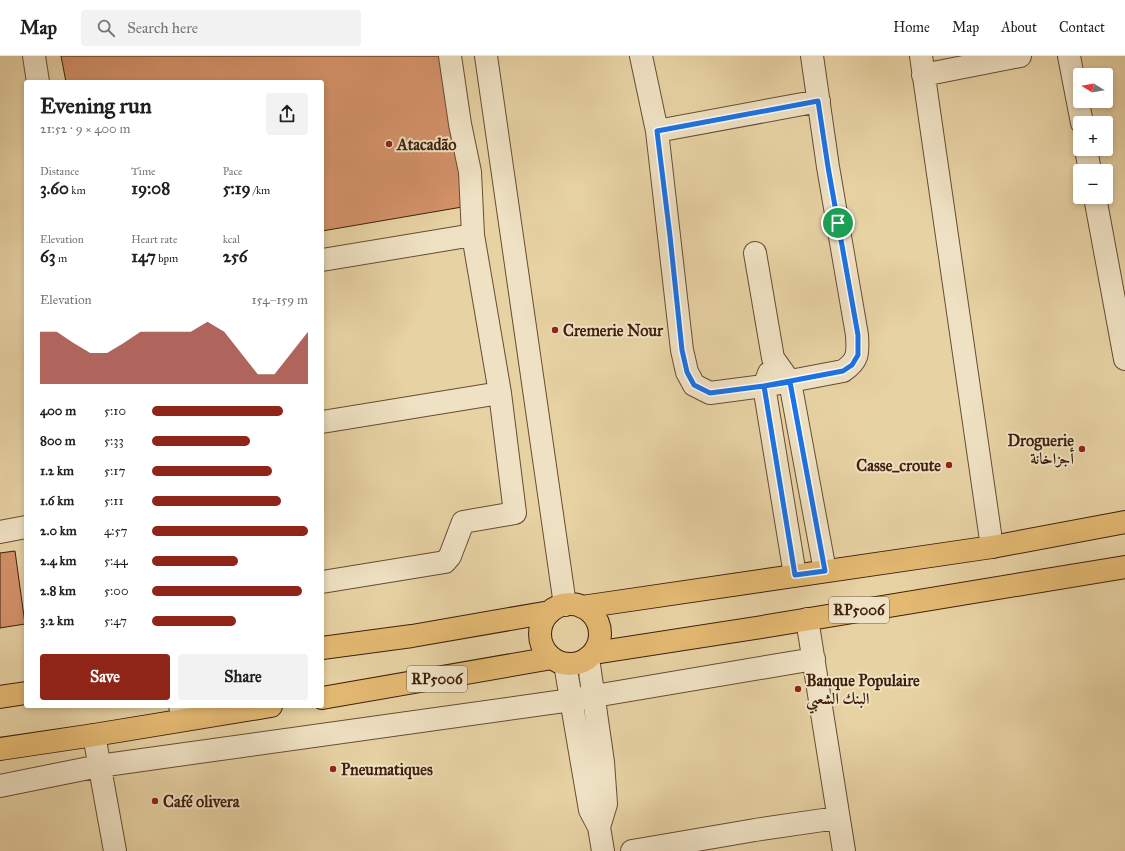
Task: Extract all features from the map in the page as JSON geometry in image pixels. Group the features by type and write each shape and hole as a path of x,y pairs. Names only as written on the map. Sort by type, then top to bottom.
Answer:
{"main road":[{"path":"324,648 412,636 566,608 992,547 1125,522"},
{"name":"RP5006","path":"324,698 559,661 578,664 591,655 1125,567"},
{"path":"559,661 543,648 540,636 542,622 566,608 593,615 599,627 599,640 591,655"},
{"path":"0,697 24,693"},
{"path":"0,748 94,735 184,713 246,708"}],"street":[{"path":"34,56 38,80"},
{"path":"324,582 445,562 450,556 463,522 516,514 500,393 473,235 470,172 460,124 450,56"},
{"path":"486,56 566,608"},
{"path":"641,56 657,131 682,350 687,372 694,385 710,393 790,382 843,371 852,365 858,355 858,335 828,167 812,56"},
{"path":"992,547 922,66 1020,56"},
{"path":"1069,56 1081,116"},
{"path":"657,131 818,101"},
{"path":"1096,204 1125,359"},
{"path":"324,260 473,235"},
{"path":"755,253 773,358 790,382 825,571"},
{"path":"773,358 764,386 795,575"},
{"path":"324,422 500,393"},
{"path":"0,532 24,527"},
{"path":"807,619 837,818 844,851"},
{"path":"591,655 606,804 599,827"},
{"path":"0,786 100,766 571,700 814,659"},
{"path":"559,661 571,700 590,810 599,827 603,851"},
{"path":"94,735 115,851"},
{"path":"632,851 837,818"}],"building":[{"name":"Atacadão","path":"61,56 442,56 468,206 324,231 324,80 66,80"},
{"path":"15,551 24,624 0,628 0,553"}],"place":[{"name":"Atacadão","path":"389,144"},
{"name":"Cremerie Nour","path":"555,330"},
{"name":"Droguerie أجزاخانة","path":"1082,449"},
{"name":"Casse_croute","path":"949,465"},
{"name":"Banque Populaire البنك الشعبي","path":"798,689"},
{"name":"Pneumatiques","path":"333,769"},
{"name":"Café olivera","path":"155,801"}],"route":[{"path":"838,223 818,101 657,131 682,350 687,372 694,385 710,393 764,386 790,382 825,571 795,575 764,386 843,371 852,365 858,355 858,335 838,223"}]}
